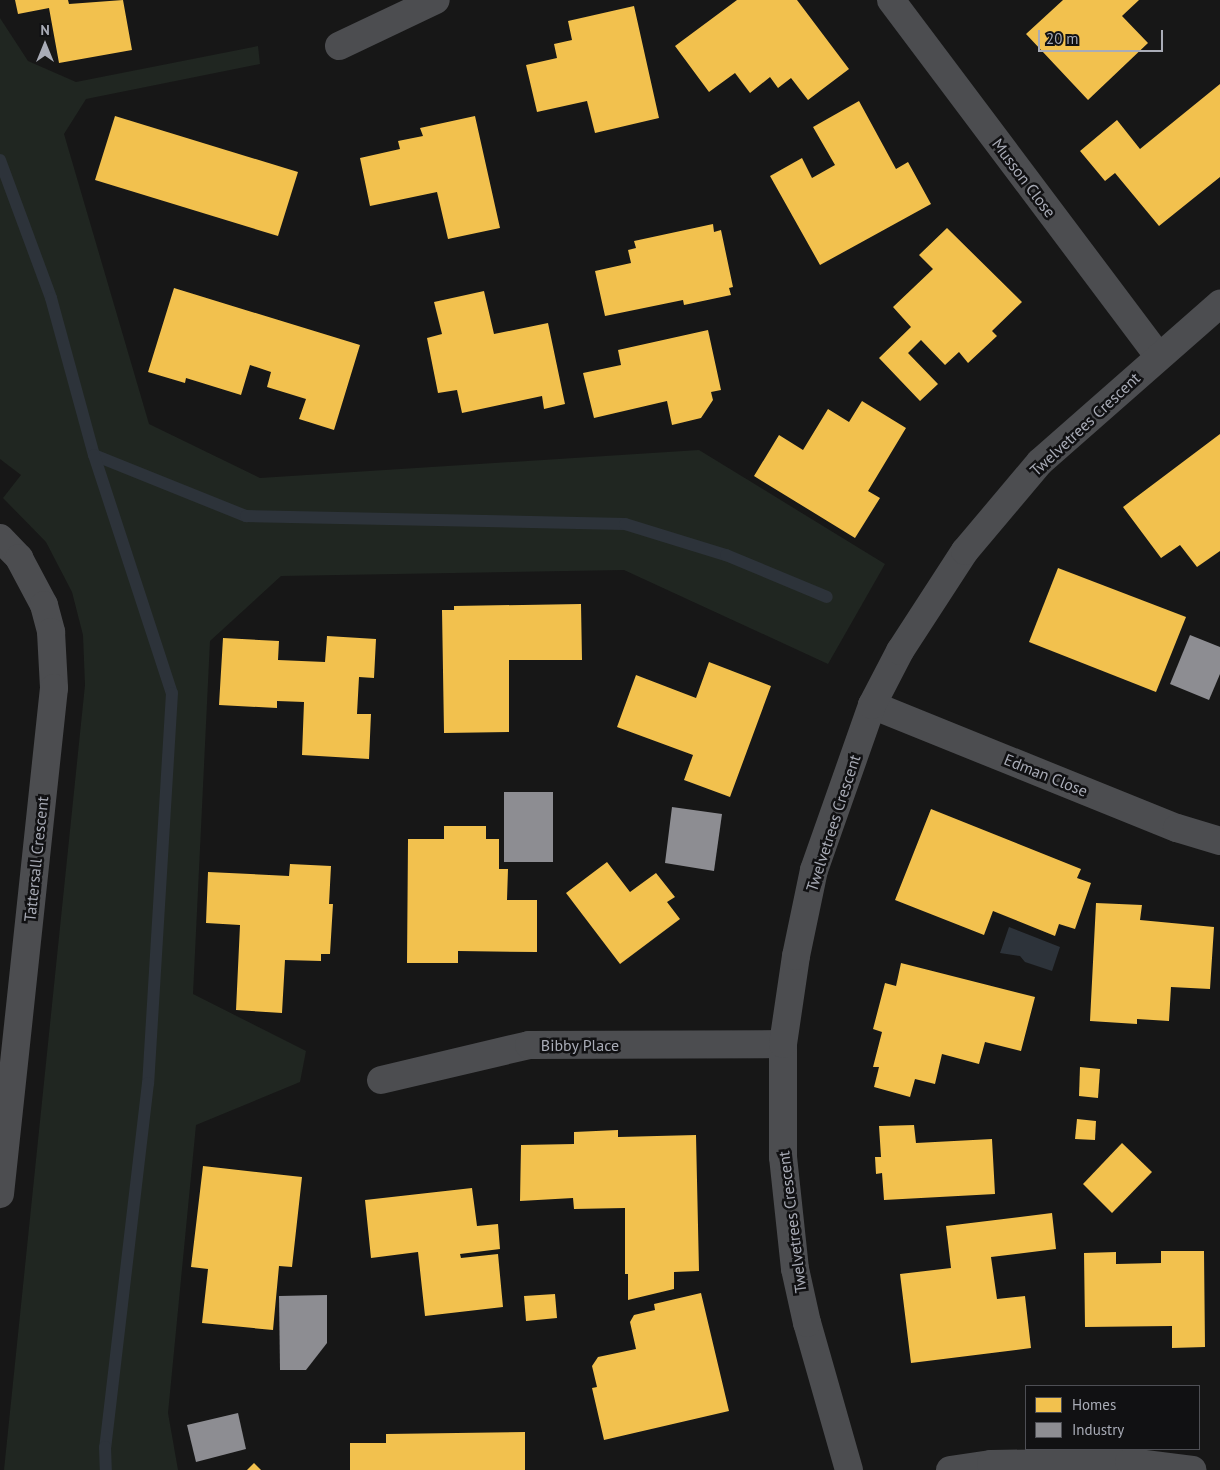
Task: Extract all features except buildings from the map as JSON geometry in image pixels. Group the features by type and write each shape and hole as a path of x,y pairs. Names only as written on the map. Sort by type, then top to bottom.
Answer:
{"street":[{"path":"339,46 436,0"},
{"name":"Musson Close","path":"891,0 1158,356"},
{"name":"Twelvetrees Crescent","path":"849,1470 806,1323 795,1269 783,1156 783,1044 796,956 814,870 872,705 900,651 965,551 1040,462 1158,356 1220,304"},
{"name":"Tattersall Crescent","path":"0,538 19,558 44,605 51,632 54,688 0,1194"},
{"name":"Edman Close","path":"872,705 1177,828 1220,841"},
{"name":"Bibby Place","path":"381,1080 529,1045 783,1044"},
{"path":"950,1470 991,1464 1129,1462 1193,1470"}],"shaded area":[{"path":"0,18 28,61 76,82 258,46 260,64 86,99 64,134 149,424 260,478 699,450 885,564 828,664 624,570 281,576 210,641 193,994 306,1051 300,1082 196,1125 168,1413 178,1470 4,1470 85,685 83,635 72,592 46,542 3,498 21,475 0,459"},
{"path":"1009,927 1060,947 1052,971 1025,962 1020,956 1000,953"}],"waterway":[{"path":"0,160 51,298 94,455 246,516 625,524 726,555 827,597"},
{"path":"94,455 172,693 148,1083 105,1447 106,1470"}]}
